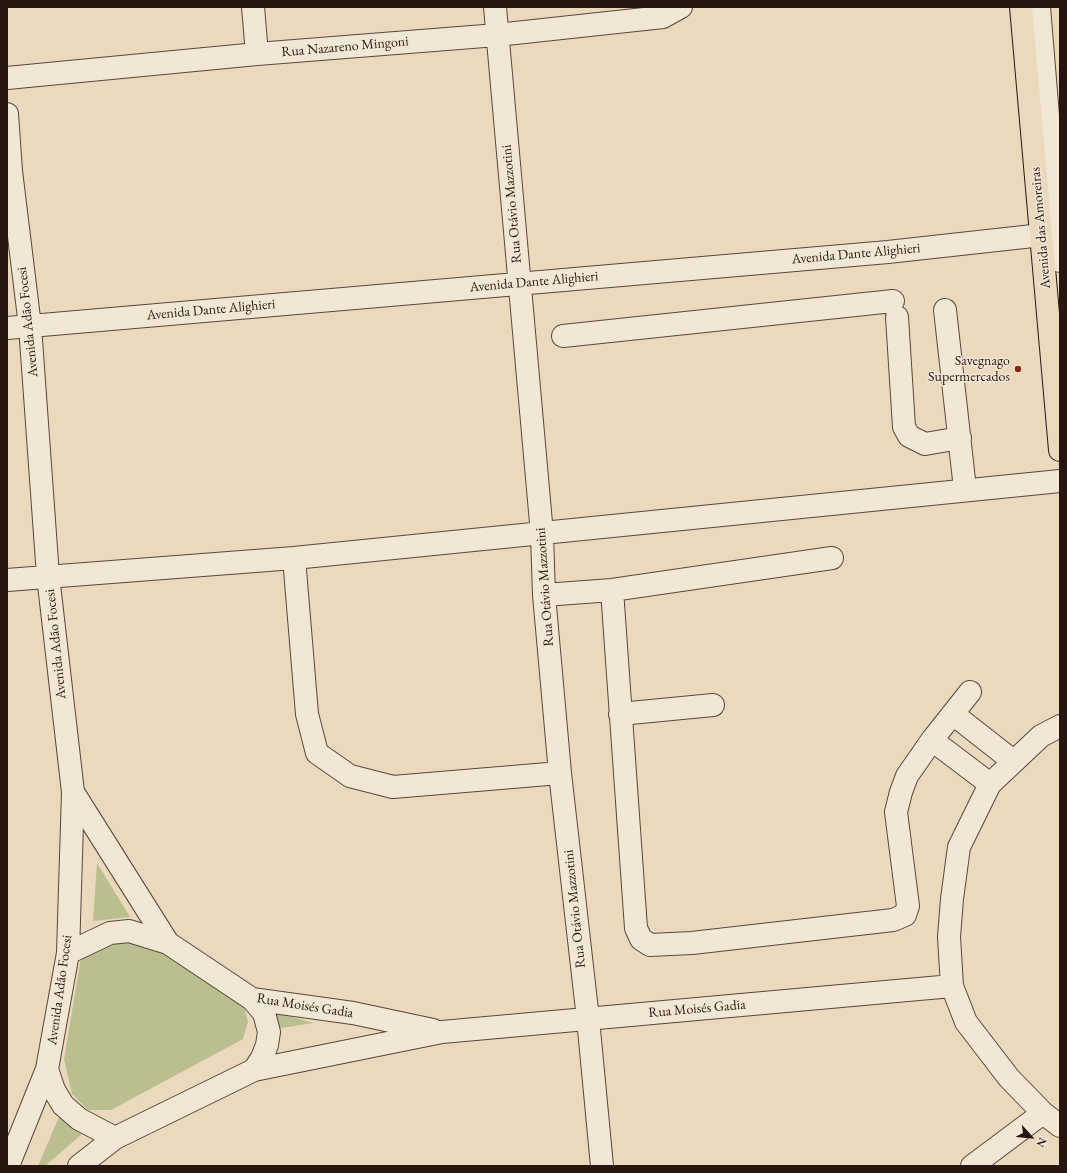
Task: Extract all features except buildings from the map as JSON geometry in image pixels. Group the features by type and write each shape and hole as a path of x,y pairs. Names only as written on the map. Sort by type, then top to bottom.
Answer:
{"main road":[{"name":"Avenida das Amoreiras","path":"1021,7 1053,234 1060,450"}],"street":[{"path":"253,7 257,54"},
{"name":"Rua Otávio Mazzotini","path":"494,7 542,534 544,595 560,773 588,1019 602,1166"},
{"name":"Rua Nazareno Mingoni","path":"7,78 257,54 497,35 663,17 681,7"},
{"path":"1039,7 1053,234 1060,261"},
{"name":"Avenida Adão Focesi","path":"7,114 11,171 30,326 48,576 73,792 68,953 47,1069 8,1166"},
{"name":"Avenida Dante Alighieri","path":"7,328 888,252 1053,234"},
{"path":"563,336 895,309 904,427 909,436 925,444 956,439"},
{"path":"945,310 962,490"},
{"path":"7,580 294,558 1060,481"},
{"path":"294,558 307,714 317,753 350,776 393,787 560,773"},
{"path":"544,595 612,590 832,558"},
{"path":"612,590 636,928 641,939 650,945 692,943 893,920 905,915 908,906 896,812 907,776 932,740 970,692"},
{"path":"620,714 713,705"},
{"path":"953,714 1013,761"},
{"path":"1060,726 1041,736 990,784 960,847 952,899 949,937 952,986 966,1022 1009,1078 1043,1113 1060,1126"},
{"path":"932,740 990,784"},
{"name":"Rua Moisés Gadia","path":"73,792 168,943 252,998 353,1013 442,1032"},
{"path":"68,953 110,933 129,931 168,943"},
{"name":"Rua Moisés Gadia","path":"79,1166 115,1138 254,1070 442,1032 952,986"},
{"path":"252,998 264,1013 269,1032 267,1045 262,1058 254,1070"},
{"path":"47,1069 54,1090 63,1105 79,1119 115,1138"},
{"path":"972,1166 1043,1113"}],"green space":[{"path":"97,863 130,917 93,921"},
{"path":"128,931 244,1007 248,1022 243,1039 111,1110 88,1110 72,1094 64,1059 83,946"},
{"path":"277,1013 314,1023 274,1029"},
{"path":"59,1117 82,1134 45,1166 38,1166"}],"place":[{"name":"Savegnago Supermercados","path":"1018,369"}]}
